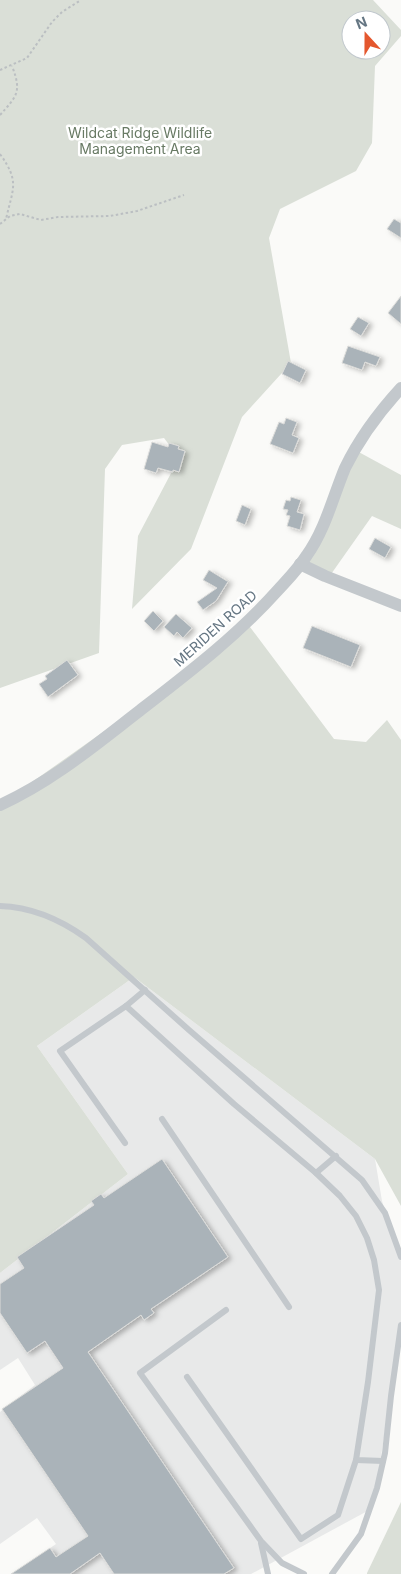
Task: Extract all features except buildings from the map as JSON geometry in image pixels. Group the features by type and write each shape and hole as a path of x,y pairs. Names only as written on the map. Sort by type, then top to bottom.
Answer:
{"street":[{"name":"MERIDEN ROAD","path":"0,805 20,796 54,776 188,674 244,626 308,555 318,537 346,467 363,436 401,388"},
{"path":"300,564 401,606"}],"lane":[{"path":"0,906 39,913 73,929 86,938 336,1156 362,1180 385,1213 401,1257"},
{"path":"125,1144 60,1051 126,1006 145,990"},
{"path":"126,1006 234,1104 316,1173 340,1196 356,1216 368,1238 379,1290 356,1460 338,1515 301,1539 187,1377"},
{"path":"162,1119 289,1307"},
{"path":"316,1173 336,1156"},
{"path":"226,1310 140,1372 261,1542 282,1563 304,1574"},
{"path":"332,1574 361,1534 377,1488 384,1462 401,1325"},
{"path":"356,1460 384,1462"},
{"path":"261,1542 268,1574"}],"path":[{"path":"0,70 27,58 52,22 62,12 81,0"},
{"path":"0,115 17,96 18,80 12,66"},
{"path":"0,154 11,169 14,184 6,219"},
{"path":"0,224 10,216 20,214 41,220 58,217 110,216 137,211 184,195"}],"shaded area":[{"path":"134,977 375,1159 382,1201 401,1261 401,1328 373,1508 251,1574 18,1574 17,1571 56,1544 37,1518 0,1544 0,1412 35,1385 18,1358 0,1370 0,1273 128,1174 37,1046"}],"green space":[{"name":"Wildcat Ridge Wildlife Management Area","path":"0,0 373,0 382,10 341,10 341,60 380,60 375,66 372,143 356,171 280,209 269,238 291,363 242,417 191,549 132,609 138,536 179,458 164,438 122,445 105,469 99,653 0,688"},
{"name":"Wildcat Ridge Wildlife Management Area","path":"391,19 401,30 401,36 391,48"},
{"path":"355,450 401,475 401,529 372,516 329,577 304,562"},
{"path":"247,623 334,739 366,742 387,720 401,740 401,1206 375,1159 134,977 37,1046 128,1174 0,1273 0,802 8,799 171,684"},
{"path":"401,1502 401,1574 367,1574 367,1573"}]}
